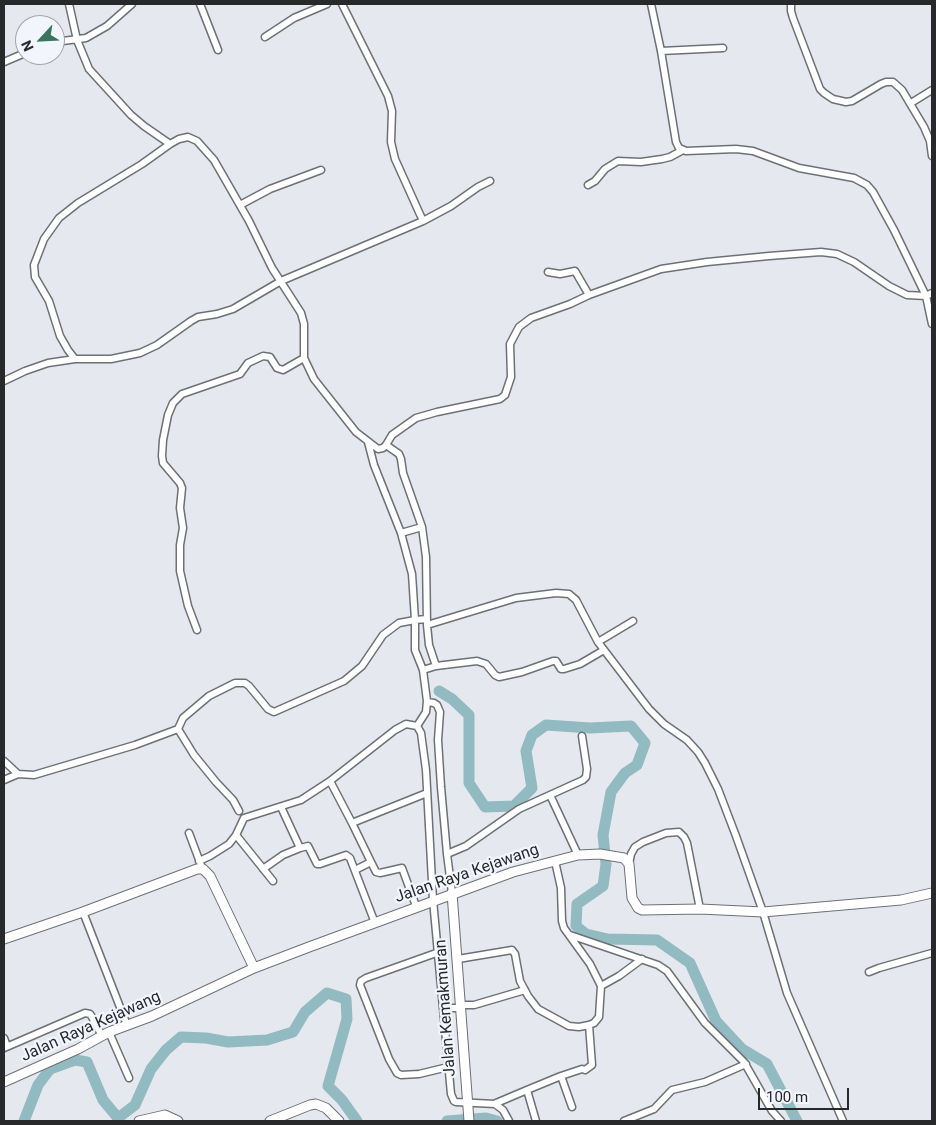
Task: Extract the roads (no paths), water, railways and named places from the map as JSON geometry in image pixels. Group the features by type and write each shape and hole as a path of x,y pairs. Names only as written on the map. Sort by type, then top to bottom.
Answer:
{"street":[{"path":"69,4 77,40 94,76 144,126 170,144"},
{"path":"65,41 86,38 107,26 132,4"},
{"path":"200,4 218,50"},
{"path":"265,37 294,18 327,4"},
{"path":"342,4 388,96 392,111 391,142 395,159 423,221"},
{"path":"651,4 676,142 683,150"},
{"path":"791,4 793,18 820,89 833,99 846,102 852,101 866,91 888,81 898,85 911,103 930,141 932,156"},
{"path":"661,51 724,48"},
{"path":"911,103 932,90"},
{"path":"75,359 60,336 49,301 35,277 34,264 44,239 67,210 142,164 170,144 188,137 201,145 214,160 240,205 272,268 301,313 304,324 304,358 314,379 356,432 378,449 388,446 392,435 416,418 500,399 508,389 511,378 510,344 519,327 531,318 661,269 682,265 821,252 837,254 854,262 889,286 907,295 929,295"},
{"path":"588,185 595,181 604,170 618,161 654,161 670,157 683,150 736,149 753,151 799,168 854,178 867,185 873,192 929,295 932,324"},
{"path":"240,205 270,189 321,170"},
{"path":"4,381 25,370 75,359 111,359 140,353 157,345 198,317 233,309 281,280 423,221 490,181"},
{"path":"548,272 565,274 576,271 589,295"},
{"path":"197,630 188,606 180,571 180,546 183,528 180,508 182,488 163,463 162,456 168,415 173,403 182,394 240,374 248,364 263,356 270,357 277,368 284,370 304,358"},
{"path":"368,442 374,465 404,532 422,620 436,666"},
{"path":"388,446 399,454 401,459 403,473 420,528 426,557 422,620 415,650 423,670 427,702 426,712 418,726"},
{"path":"404,532 420,528"},
{"path":"5,780 18,774 34,775 135,745 178,729 183,718 194,708 209,696 235,683 245,683 268,709 273,712 344,681 362,666 383,635 399,623 422,620 516,598 556,593 569,594 576,600 604,650 649,709 664,724 687,740 706,763 718,789 763,912 787,993 843,1121"},
{"path":"600,640 633,620"},
{"path":"423,670 436,666 477,661 486,664 499,677 522,672 553,660 564,669 580,664 604,650"},
{"path":"427,702 434,702 440,712 438,740 446,854 452,893"},
{"path":"4,939 83,912 197,869 236,835 244,818 301,800 330,781 402,726 410,724 418,726"},
{"path":"418,726 421,733 427,793 452,1098 456,1102 500,1106 509,1121"},
{"path":"178,729 199,762 233,800 239,811"},
{"path":"446,854 456,851 478,838 519,809 583,780 586,777 587,769 582,736"},
{"path":"4,761 18,774"},
{"path":"330,781 376,872 380,873 402,868 416,906"},
{"path":"352,823 427,793"},
{"path":"550,795 578,855"},
{"path":"281,807 300,848"},
{"path":"700,909 687,843 679,832 642,842 635,847 629,864 632,898 638,908 642,910 700,909 763,912 901,900 932,893"},
{"path":"189,833 201,865 210,876 254,968"},
{"path":"236,835 273,881"},
{"path":"263,869 283,855 308,846 319,864 348,856 374,923"},
{"name":"Jalan Raya Kejawang","path":"4,1082 78,1049 105,1034 152,1016 254,968 452,893 513,872 578,855 600,854 617,856 624,858 629,864"},
{"path":"458,959 512,950 515,954 519,977 533,1004 547,1015 569,1026 594,1023 598,1017 601,986 590,964 576,946 562,921 561,888 555,861"},
{"path":"355,870 371,862"},
{"name":"Jalan Kemakmuran","path":"452,893 469,1117"},
{"path":"83,912 127,1025"},
{"path":"570,935 642,959 658,965 667,971 705,1023 746,1064 772,1111 781,1121"},
{"path":"439,952 366,978 361,981 360,985 389,1059 397,1073 401,1075 419,1074 448,1067"},
{"path":"870,972 932,953"},
{"path":"601,986 619,976 642,959"},
{"path":"445,1008 474,1005 525,990"},
{"path":"4,1038 5,1047 85,1012 90,1014 105,1034 129,1078"},
{"path":"494,1104 562,1076 582,1069 585,1070 592,1065 589,1025"},
{"path":"624,1121 654,1109 672,1090 705,1082 746,1064"},
{"path":"562,1076 572,1107"},
{"path":"527,1090 536,1121"},
{"path":"270,1121 316,1104 326,1108 338,1121"},
{"path":"143,1120 165,1114 178,1121"}],"waterway":[{"path":"439,691 452,699 469,715 469,783 485,807 514,806 532,788 526,751 532,735 546,725 590,728 631,726 645,743 637,765 625,773 611,792 603,835 606,864 603,886 577,904 576,926 586,934 608,939 657,940 690,963 716,1021 742,1049 767,1064 797,1121"},
{"path":"24,1121 38,1085 50,1069 75,1060 87,1062 103,1100 118,1118 135,1105 151,1069 166,1050 181,1037 206,1038 228,1042 267,1040 293,1032 305,1012 327,993 346,999 347,1019 328,1086 342,1100 357,1121"},
{"path":"447,1121 486,1118 497,1121"}]}
